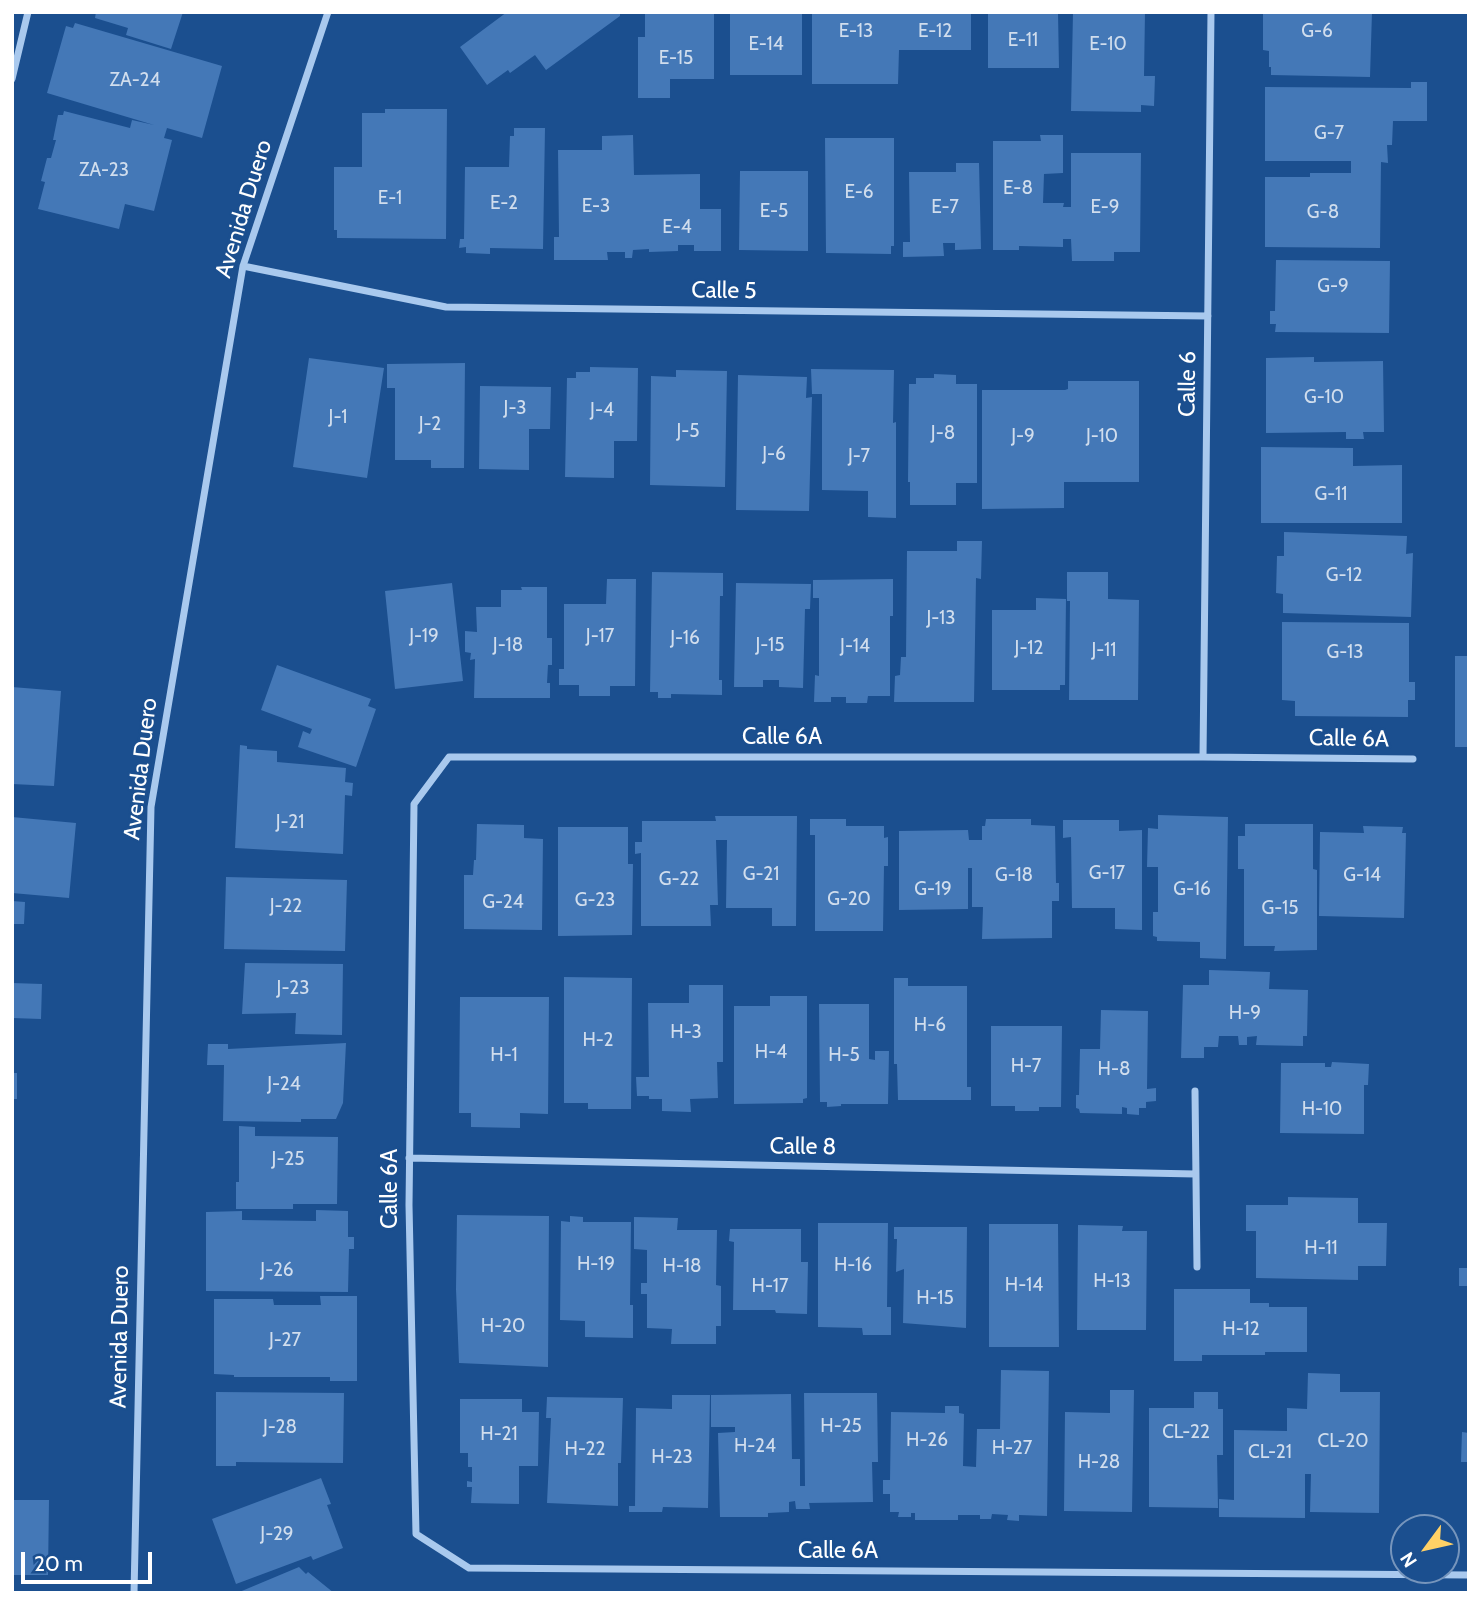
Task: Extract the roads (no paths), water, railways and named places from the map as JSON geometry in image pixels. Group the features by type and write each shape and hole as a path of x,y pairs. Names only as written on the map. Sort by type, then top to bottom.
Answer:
{"street":[{"path":"12,79 28,12"},
{"name":"Avenida Duero","path":"134,1593 151,807 243,266 328,12"},
{"name":"Calle 6","path":"1203,757 1211,12"},
{"name":"Calle 5","path":"243,266 446,307 1208,316"},
{"name":"Calle 6A","path":"1413,759 449,757 414,804 409,1158 416,1535 469,1568 1469,1576"},
{"path":"1195,1091 1197,1266"},
{"name":"Calle 8","path":"409,1158 1195,1174"}]}
